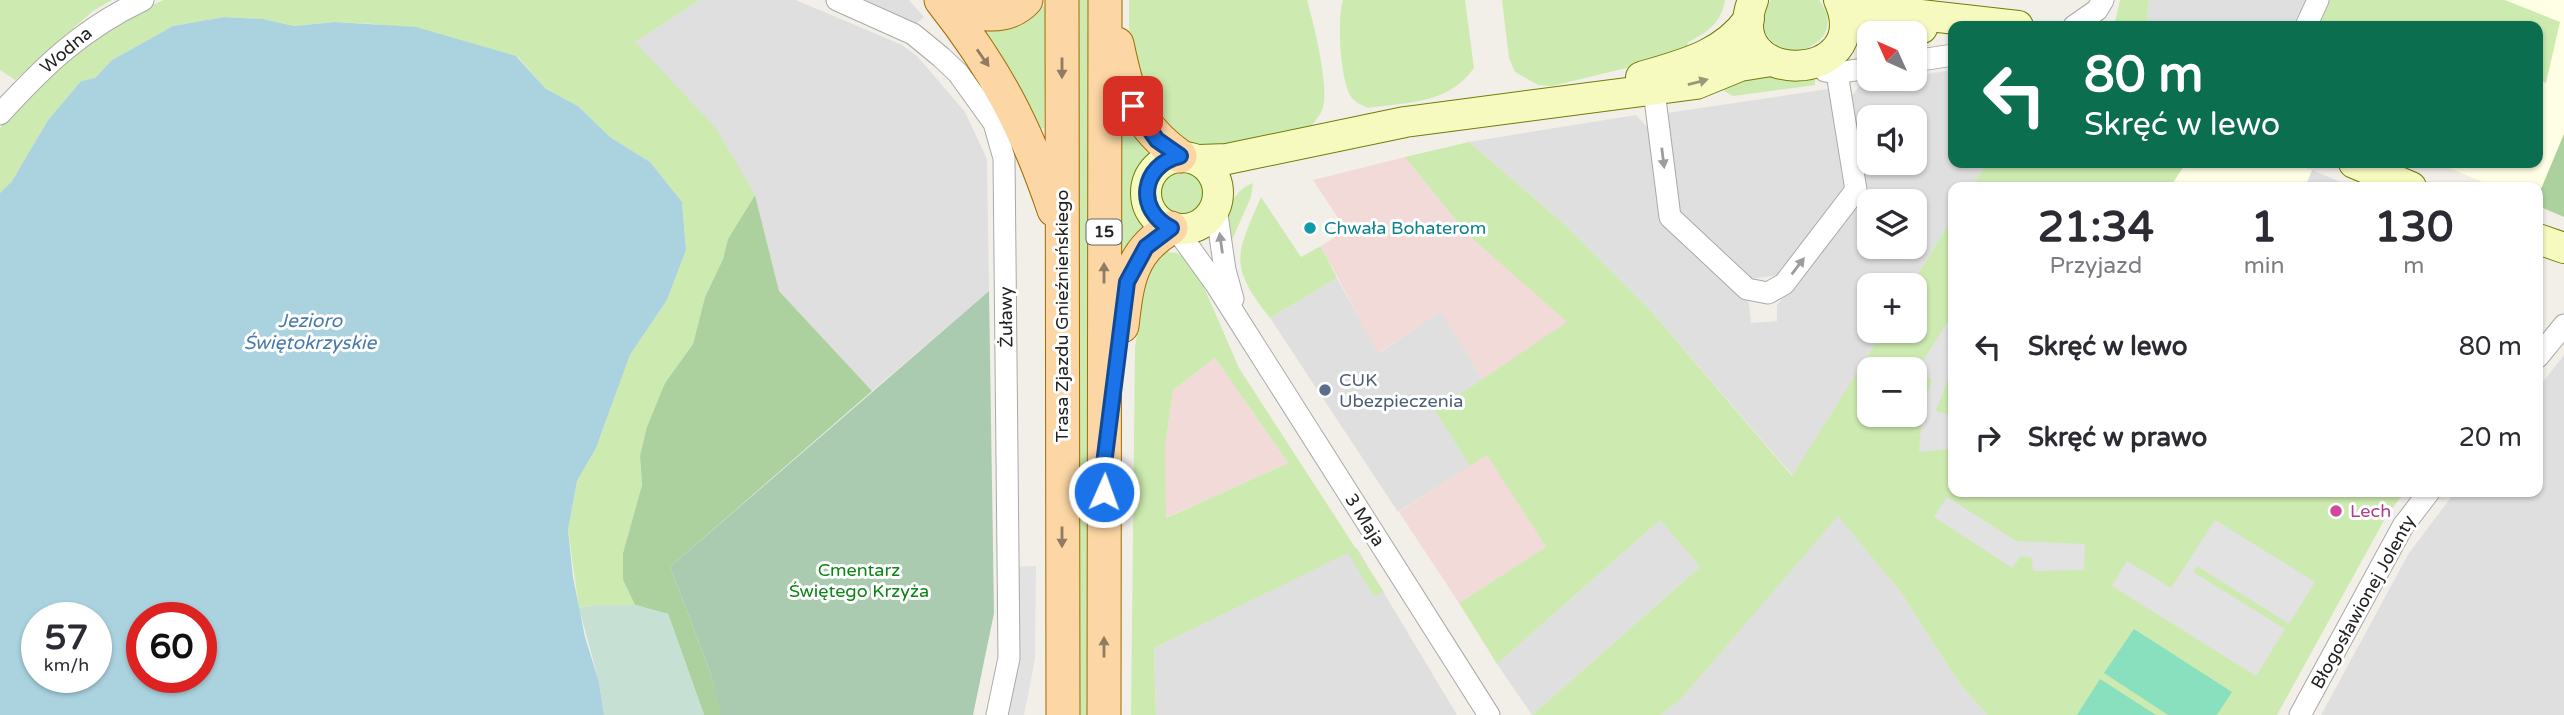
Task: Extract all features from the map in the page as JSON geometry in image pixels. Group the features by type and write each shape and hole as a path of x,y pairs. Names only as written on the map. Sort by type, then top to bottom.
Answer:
{"main road":[{"path":"942,1 971,12 993,15 1008,12 1026,0"},
{"name":"Trasa Zjazdu Gnieźnieńskiego","path":"1062,0 1063,715"},
{"name":"15","path":"1104,715 1105,0"},
{"path":"1111,0 1117,45 1133,106 1157,140 1189,158"},
{"path":"942,1 1010,99 1029,139 1063,235"},
{"path":"1104,464 1127,282 1146,247 1173,229"}],"street":[{"name":"Wodna","path":"0,114 65,47 92,27 142,0"},
{"name":"Żuławy","path":"837,0 913,34 942,57 958,73 993,123 1004,159 1009,659 997,715"},
{"path":"1952,0 2013,21"},
{"path":"2081,21 2096,10 2103,0"},
{"path":"2308,21 2318,0"},
{"path":"1654,90 1670,217 1746,289 1768,293 1784,284 1856,190 1825,69 1843,29 1841,3 1975,21"},
{"path":"1751,10 1752,38 1771,61"},
{"path":"1582,98 1712,52 1733,38 1751,10"},
{"path":"1927,29 1948,27"},
{"path":"1840,40 1857,36"},
{"path":"1927,59 1948,56"},
{"path":"1326,139 1240,180 1200,225 1173,229 1153,215 1147,205 1147,183 1159,165 1189,158 1227,159 1274,147 1405,122 1654,90 1696,83 1740,66 1771,61 1799,68 1857,68"},
{"path":"1189,158 1217,180 1217,203"},
{"path":"2366,168 2399,182"},
{"name":"3 Maja","path":"1217,203 1225,270 1241,325"},
{"name":"3 Maja","path":"1173,229 1241,325 1489,715"},
{"path":"2543,241 2564,248"},
{"path":"2543,351 2564,325"},
{"name":"Błogosławionej Jolenty","path":"2300,715 2403,526 2425,497"}],"shaded area":[{"path":"700,0 796,0 902,45 917,56 965,112 987,159 989,291 872,391 779,291 755,195 635,42"},
{"path":"860,0 909,0 924,17 915,25"},
{"path":"2149,0 2305,0 2295,21 2147,21"},
{"path":"2331,0 2564,0 2564,217 2543,208 2543,182 2482,182 2450,168 2543,168 2543,21 2322,21"},
{"path":"1948,71 1948,168 1984,168 1974,182 1948,182 1948,225 1918,273 1857,273 1857,343 1876,343 1867,357 1857,357 1857,373 1793,476 1651,311 1565,225 1469,142 1636,115 1648,128 1663,221 1749,303 1751,323 1777,321 1777,305 1857,201 1857,259 1927,259 1927,189 1865,189 1862,175 1927,175 1927,105 1857,105 1857,148 1848,100 1857,89 1927,91 1927,74"},
{"path":"1828,89 1848,190 1782,275 1747,279 1678,216 1667,113"},
{"path":"1405,157 1466,233 1568,322 1483,379 1441,312 1378,353 1321,246 1346,230 1313,180"},
{"path":"2183,168 2312,170 2307,182 2173,182"},
{"path":"2312,170 2341,182 2307,182"},
{"path":"1337,278 1379,353 1441,311 1483,379 1436,411 1470,466 1398,512 1270,318"},
{"path":"1948,321 1948,379 1936,411 1948,415 1948,449 1919,452 1921,427 1927,427 1927,394 1932,380 1927,377 1925,357"},
{"path":"2564,355 2564,715 2321,715 2409,553 2451,497 2543,497 2543,382"},
{"path":"1215,358 1288,463 1165,518 1165,448 1173,390"},
{"path":"1487,454 1546,547 1459,603 1399,512"},
{"path":"1947,497 2016,541 2085,544 2084,570 2033,571 2032,558 2021,556 2012,568 1934,517"},
{"path":"1838,515 1900,591 1959,683 1987,715 1661,715 1681,699"},
{"path":"1660,520 1700,567 1532,715 1497,664"},
{"path":"2215,520 2315,582 2289,624 2197,566 2193,572 2285,629 2256,676 2112,586 2127,561 2171,588"},
{"path":"1357,548 1457,715 1156,715 1154,648"},
{"path":"1036,566 1035,659 1024,715 997,715 1010,567"},
{"path":"595,605 635,605 668,614 704,715 604,715 599,682 579,608"}],"green space":[{"path":"0,0 112,0 93,11 15,80 0,70"},
{"path":"164,0 700,0 635,42 716,128 755,195 728,239 723,259 705,297 693,344 665,383 640,456 642,485 623,553 623,580 635,605 595,605 579,608 568,530 577,481 596,448 630,355 667,300 686,250 682,202 650,162 610,137 578,106 546,89 518,57 375,24 335,22 294,26 263,19 224,17 173,26 112,60 95,78 81,81 48,120 12,181 0,193 0,128 55,71 95,38"},
{"path":"1075,0 1090,0 1091,715 1078,715"},
{"path":"1129,0 1307,0 1324,79 1324,102 1319,115 1311,126 1231,151 1182,141 1160,132 1129,39"},
{"path":"1343,0 1465,0 1474,68 1453,89 1440,95 1398,104 1368,108 1363,106 1350,95 1344,75 1340,34"},
{"path":"1502,0 1725,0 1720,15 1712,26 1687,43 1690,50 1672,57 1552,86 1538,85 1515,72 1509,58"},
{"path":"1771,0 1819,0 1828,20 1824,35 1811,46 1792,54 1776,45 1765,33 1763,26 1765,10"},
{"path":"2120,0 2149,0 2147,21 2115,21"},
{"path":"2325,0 2505,0 2560,22 2546,83 2543,82 2543,21 2315,21"},
{"path":"1043,6 1046,7 1044,128 1040,129 1014,78 981,31 984,27 1035,13"},
{"path":"1768,74 1800,80 1815,77 1815,85 1733,96 1724,91 1721,84"},
{"path":"1118,91 1154,152 1138,170 1131,190 1134,211 1146,232 1120,266"},
{"path":"2564,134 2564,217 2543,208 2543,184"},
{"path":"1469,142 1565,225 1651,311 1792,476 1857,372 1857,427 1927,427 1927,357 1867,357 1875,343 1927,343 1927,273 1918,273 1948,225 1948,497 2401,497 2387,515 2277,715 1987,715 1959,683 1900,591 1838,516 1681,699 1661,715 1532,715 1700,567 1660,520 1497,664 1459,603 1546,547 1487,455 1470,466 1435,411 1567,322 1466,233 1405,157"},
{"path":"1984,168 2183,168 2173,182 1974,182"},
{"path":"1181,170 1198,177 1205,194 1198,211 1181,218 1164,211 1157,194 1164,177"},
{"path":"1253,183 1251,197 1228,249 1228,220 1232,202 1244,188"},
{"path":"755,195 779,291 872,391 670,567 710,671 721,712 721,715 704,715 668,614 635,605 623,580 623,553 642,485 640,456 647,427 665,383 693,344 705,297 723,259 728,239"},
{"path":"1261,197 1301,257 1321,246 1337,278 1270,318 1247,285 1240,259 1246,233"},
{"path":"1165,252 1177,253 1189,261 1200,278 1239,368 1384,592 1374,596 1348,553 1154,648 1156,715 1131,715 1135,348 1147,268","holes":["1215,358 1288,463 1166,518 1165,448 1173,390"]},
{"name":"Cmentarz Świętego Krzyża","path":"989,291 994,613 973,715 721,715 710,671 670,567"},
{"path":"2134,629 2232,692 2217,715 2168,715 2104,673"},
{"path":"2100,679 2156,715 2077,715"}],"water":[{"name":"Jezioro Świętokrzyskie","path":"224,17 263,19 294,26 335,22 416,27 516,56 546,89 578,106 610,137 650,162 682,202 686,250 667,300 630,355 596,448 577,481 568,530 573,577 585,637 599,682 604,715 0,715 0,193 12,181 48,120 81,81 95,78 112,60 173,26"}],"place":[{"name":"Chwała Bohaterom","path":"1310,228"},
{"name":"CUK Ubezpieczenia","path":"1325,390"},
{"name":"Lech","path":"2336,511"}],"route":[{"path":"1104,492 1104,464 1127,282 1146,247 1171,228 1161,223 1147,205 1147,183 1159,165 1180,156 1157,140 1143,125 1133,106"}]}
